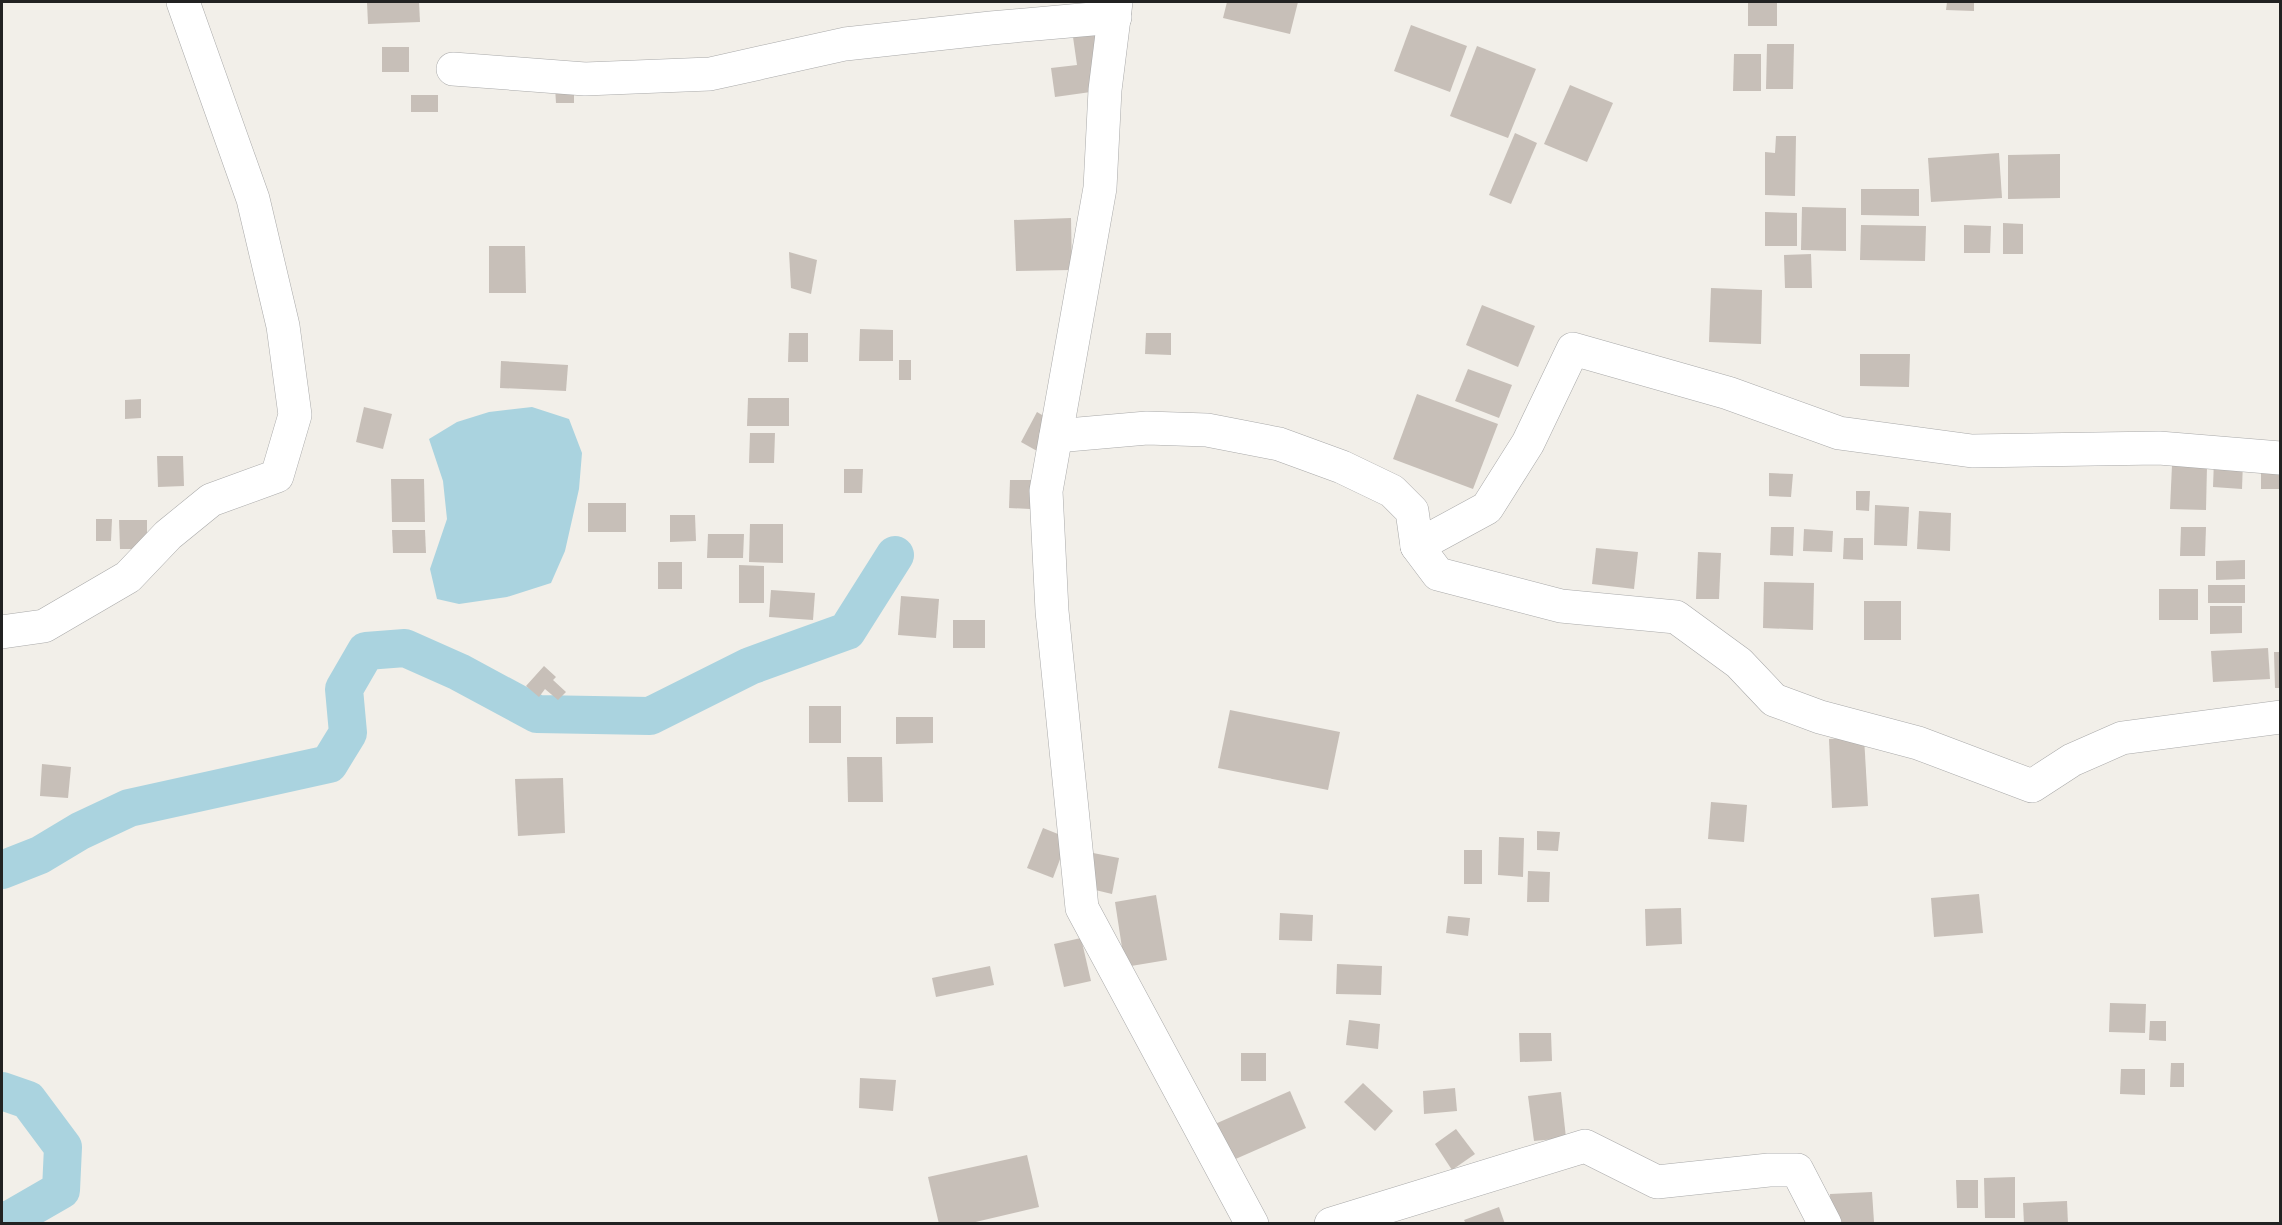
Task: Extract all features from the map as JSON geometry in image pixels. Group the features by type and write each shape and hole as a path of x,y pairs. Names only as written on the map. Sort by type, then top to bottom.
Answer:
{"street":[{"path":"2,632 44,626 128,578 168,535 211,500 278,476 295,415 284,326 253,199 183,2"},
{"path":"453,69 585,79 710,74 845,44 991,28 1115,9 1105,90 1100,188 1046,491 1052,611 1082,908 1252,1224"},
{"path":"1417,546 1487,508 1528,443 1573,349 1728,393 1839,433 1972,451 2159,448 2280,458"},
{"path":"1056,436 1157,428 1207,430 1279,444 1342,467 1392,491 1412,511 1417,546 1438,574 1561,606 1676,617 1739,663 1774,700 1820,717 1918,743 2032,786 2072,760 2122,738 2280,717"},
{"path":"1331,1224 1584,1146 1657,1182 1769,1170 1797,1170 1825,1224"}],"water":[{"path":"532,407 569,419 582,453 579,489 565,551 551,583 507,597 459,604 437,599 430,569 447,519 443,481 429,439 457,422 489,412"}],"building":[{"path":"367,2 419,2 420,22 368,24"},
{"path":"1227,2 1298,2 1290,34 1223,18"},
{"path":"1748,2 1777,2 1777,26 1748,26"},
{"path":"1947,2 1974,2 1974,11 1946,10"},
{"path":"1411,25 1467,46 1450,92 1394,71"},
{"path":"1098,33 1105,90 1055,97 1051,68 1077,65 1073,37"},
{"path":"1767,44 1794,44 1793,89 1766,89"},
{"path":"1477,46 1536,69 1508,138 1450,116"},
{"path":"382,47 409,47 409,72 382,72"},
{"path":"1734,54 1761,54 1761,91 1733,91"},
{"path":"1570,85 1613,103 1587,162 1544,144"},
{"path":"555,87 574,87 574,103 556,103"},
{"path":"411,95 438,95 438,112 411,112"},
{"path":"1515,133 1537,143 1511,204 1489,195"},
{"path":"1776,136 1796,136 1795,196 1765,195 1765,152 1775,153"},
{"path":"1999,153 2002,198 1931,202 1928,158"},
{"path":"2060,154 2060,198 2008,199 2008,155"},
{"path":"1861,189 1919,189 1919,216 1861,215"},
{"path":"1802,207 1846,208 1846,251 1801,250"},
{"path":"1765,212 1797,213 1797,246 1765,246"},
{"path":"1071,218 1072,270 1016,271 1014,220"},
{"path":"2003,223 2023,224 2023,254 2003,254"},
{"path":"1861,225 1926,226 1925,261 1860,260"},
{"path":"1964,225 1991,226 1990,253 1964,253"},
{"path":"489,246 525,246 526,293 489,293"},
{"path":"789,252 817,260 811,294 791,288"},
{"path":"1811,254 1812,288 1785,288 1784,255"},
{"path":"1711,288 1762,290 1761,344 1709,342"},
{"path":"1482,305 1535,326 1518,367 1466,345"},
{"path":"860,329 893,330 893,361 859,361"},
{"path":"789,333 808,333 808,362 788,362"},
{"path":"1146,333 1171,333 1171,355 1145,354"},
{"path":"1860,354 1910,354 1909,387 1860,386"},
{"path":"899,360 911,360 911,380 899,380"},
{"path":"501,361 568,365 566,391 500,388"},
{"path":"1468,369 1512,385 1499,418 1455,401"},
{"path":"1417,394 1498,424 1473,489 1393,459"},
{"path":"748,398 789,398 789,426 747,426"},
{"path":"141,399 141,418 125,419 125,400"},
{"path":"364,407 392,414 383,449 356,442"},
{"path":"1037,412 1054,422 1037,451 1021,442"},
{"path":"750,433 775,433 774,463 749,463"},
{"path":"157,456 183,456 184,486 158,487"},
{"path":"2214,460 2243,461 2242,489 2213,487"},
{"path":"2261,463 2280,463 2280,489 2261,489"},
{"path":"2172,465 2207,466 2206,510 2170,509"},
{"path":"844,469 863,469 862,493 844,493"},
{"path":"1769,473 1793,474 1791,497 1769,496"},
{"path":"391,479 424,479 425,522 392,522"},
{"path":"1010,480 1031,480 1030,509 1009,508"},
{"path":"1856,491 1870,491 1869,511 1856,510"},
{"path":"588,503 626,503 626,532 588,532"},
{"path":"1875,505 1909,507 1907,546 1874,545"},
{"path":"1919,511 1951,513 1950,551 1917,549"},
{"path":"670,515 695,515 696,541 670,542"},
{"path":"96,519 112,519 111,541 96,541"},
{"path":"119,520 147,520 147,549 120,549"},
{"path":"750,524 783,524 783,563 749,562"},
{"path":"1771,527 1794,527 1793,556 1770,555"},
{"path":"2181,527 2206,527 2205,556 2180,556"},
{"path":"1804,529 1833,531 1832,552 1803,551"},
{"path":"392,530 425,530 426,553 393,553"},
{"path":"708,534 744,534 743,558 707,558"},
{"path":"1844,538 1863,538 1863,560 1843,559"},
{"path":"1596,548 1638,552 1634,589 1592,584"},
{"path":"1698,552 1721,553 1719,599 1696,599"},
{"path":"2245,560 2245,579 2216,580 2216,561"},
{"path":"658,562 682,562 682,589 658,589"},
{"path":"739,565 764,566 764,603 739,603"},
{"path":"1764,582 1814,583 1813,630 1763,628"},
{"path":"2208,585 2245,585 2245,603 2208,603"},
{"path":"2159,589 2198,589 2198,620 2159,620"},
{"path":"771,590 815,593 813,620 769,617"},
{"path":"901,596 939,599 936,638 898,635"},
{"path":"1864,601 1901,601 1901,640 1864,640"},
{"path":"2210,606 2242,606 2242,633 2210,634"},
{"path":"953,620 985,620 985,648 953,648"},
{"path":"2268,648 2270,679 2213,682 2211,651"},
{"path":"2274,652 2280,652 2280,688 2275,688"},
{"path":"544,666 556,677 553,680 566,692 558,700 545,689 539,697 526,686"},
{"path":"809,706 841,706 841,743 809,743"},
{"path":"1230,710 1340,732 1328,790 1218,768"},
{"path":"896,717 933,717 933,743 896,744"},
{"path":"1864,737 1868,806 1832,808 1829,739"},
{"path":"847,757 882,757 883,802 848,802"},
{"path":"42,764 71,767 68,798 40,796"},
{"path":"563,778 565,833 518,836 515,779"},
{"path":"1711,802 1747,805 1744,842 1708,839"},
{"path":"1043,828 1068,838 1053,878 1027,868"},
{"path":"1537,831 1560,832 1558,851 1537,850"},
{"path":"1499,837 1524,838 1523,877 1498,875"},
{"path":"1464,850 1482,850 1482,884 1464,884"},
{"path":"1093,853 1119,858 1112,894 1087,888"},
{"path":"1528,871 1550,872 1549,902 1527,902"},
{"path":"1979,894 1983,933 1934,937 1931,898"},
{"path":"1156,895 1167,960 1125,967 1115,902"},
{"path":"1681,908 1682,944 1646,946 1645,909"},
{"path":"1280,913 1313,915 1312,941 1279,940"},
{"path":"1448,916 1470,918 1468,936 1446,933"},
{"path":"1081,938 1091,981 1064,987 1054,944"},
{"path":"1337,964 1382,966 1381,995 1336,994"},
{"path":"990,966 994,985 936,997 932,978"},
{"path":"2110,1003 2146,1004 2145,1033 2109,1032"},
{"path":"1349,1020 1380,1024 1378,1049 1346,1045"},
{"path":"2150,1021 2166,1021 2166,1041 2149,1040"},
{"path":"1519,1033 1551,1033 1552,1061 1520,1062"},
{"path":"1241,1053 1266,1053 1266,1081 1241,1081"},
{"path":"2171,1063 2184,1063 2184,1087 2170,1087"},
{"path":"2121,1069 2145,1069 2145,1095 2120,1094"},
{"path":"860,1078 896,1080 893,1111 859,1108"},
{"path":"1363,1083 1393,1111 1375,1131 1344,1102"},
{"path":"1455,1088 1457,1111 1424,1114 1423,1091"},
{"path":"1290,1091 1306,1128 1231,1161 1215,1124"},
{"path":"1561,1092 1566,1138 1534,1141 1528,1096"},
{"path":"1456,1129 1475,1154 1452,1170 1435,1144"},
{"path":"1027,1155 1039,1207 967,1224 939,1224 928,1177"},
{"path":"2015,1177 2015,1218 1985,1218 1984,1178"},
{"path":"1956,1180 1978,1180 1978,1208 1957,1208"},
{"path":"1872,1192 1874,1222 1831,1224 1830,1194"},
{"path":"2067,1201 2068,1224 2024,1224 2023,1203"},
{"path":"1499,1207 1505,1224 1466,1224 1464,1220"}],"waterway":[{"path":"2,870 40,855 80,831 129,808 329,764 348,733 344,689 366,651 405,648 459,672 537,714 650,716 750,666 847,631 895,555"},
{"path":"2,1091 28,1100 63,1147 61,1190 9,1220 2,1220"}]}
